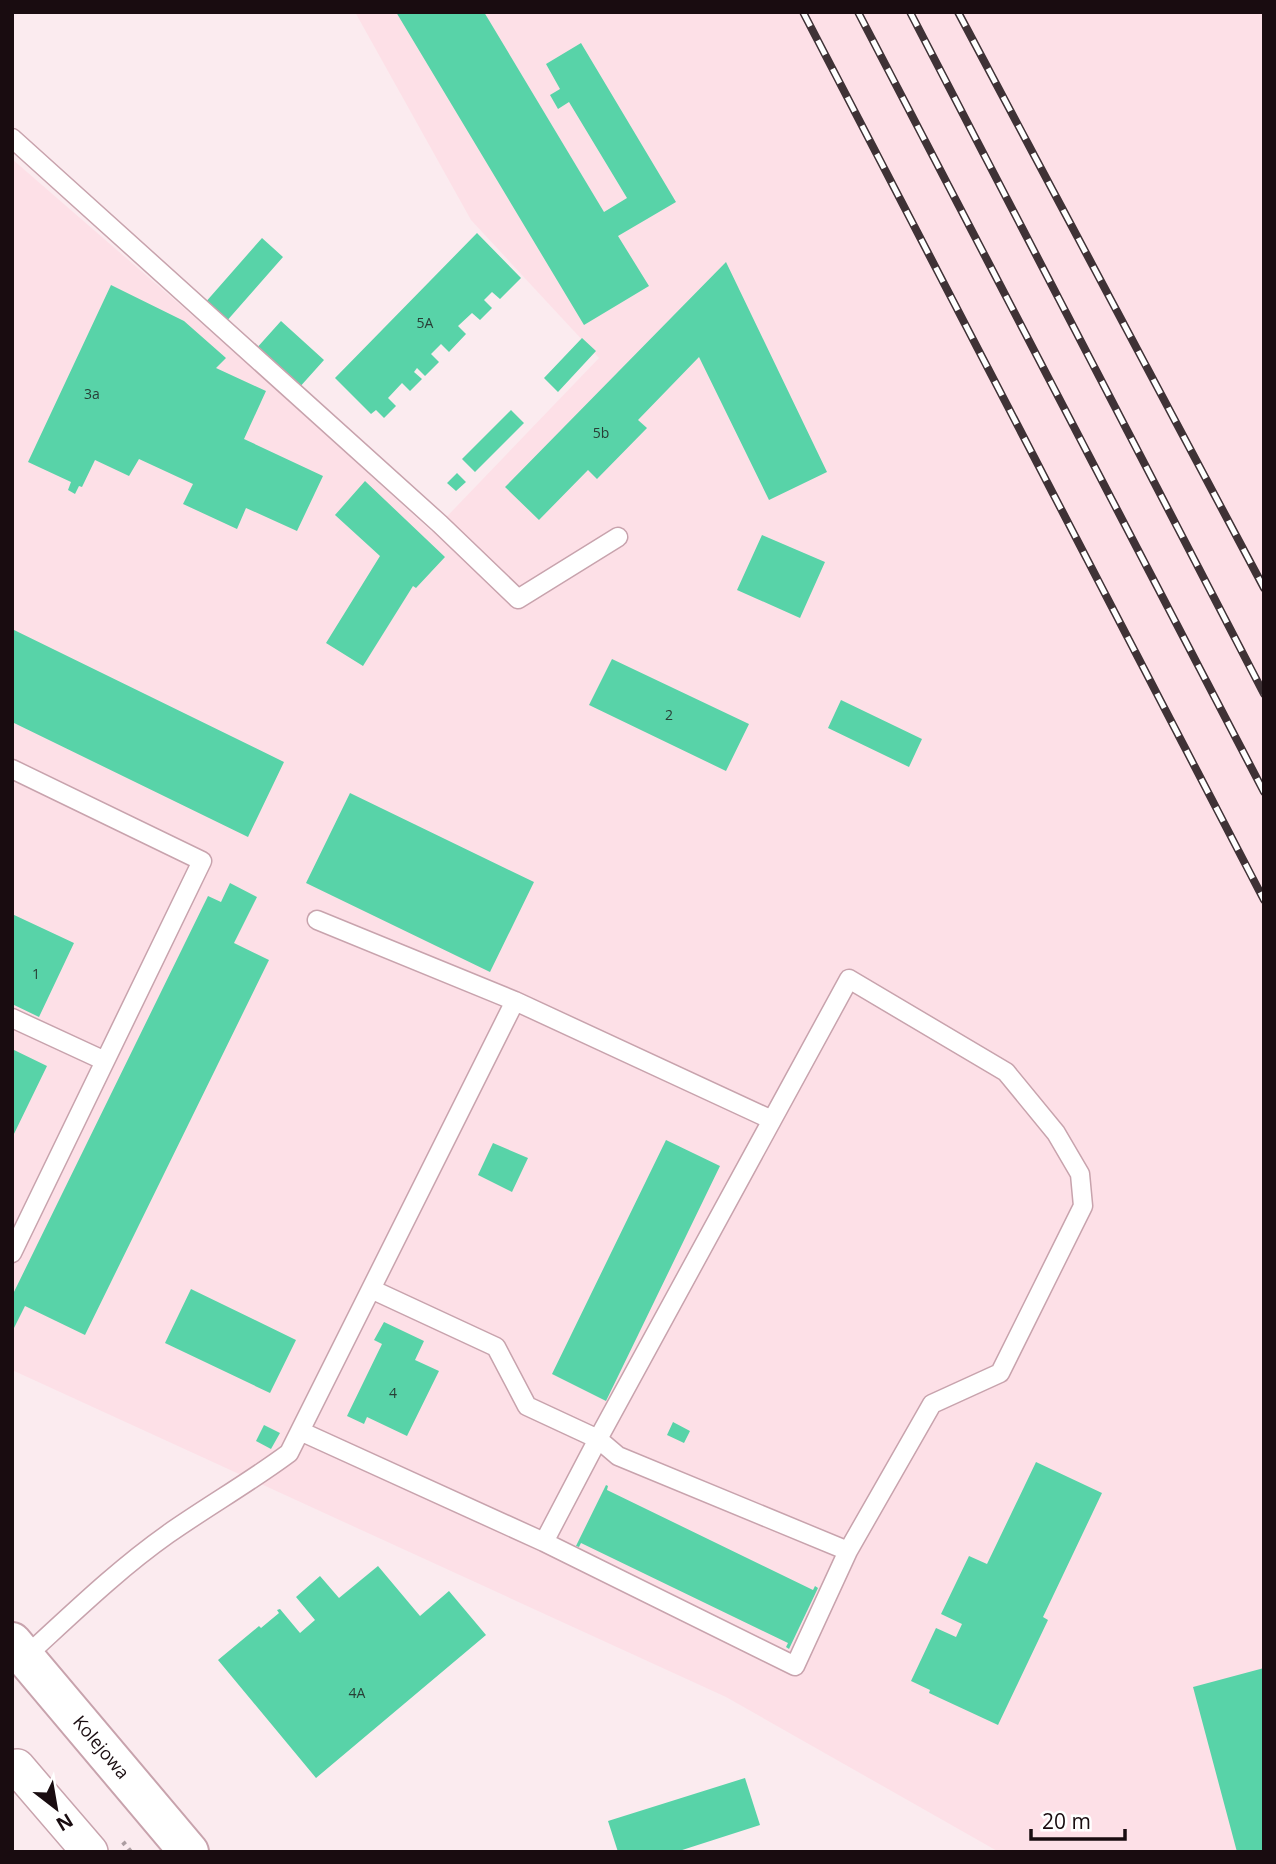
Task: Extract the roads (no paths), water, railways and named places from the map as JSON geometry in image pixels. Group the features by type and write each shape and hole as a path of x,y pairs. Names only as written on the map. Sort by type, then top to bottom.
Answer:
{"street":[{"name":"Kolejowa","path":"19,1650 189,1852"},
{"path":"12,1771 17,1767 90,1852"}],"lane":[{"path":"12,138 430,515 518,599 618,537"},
{"path":"12,769 202,861 12,1253"},
{"path":"317,920 514,1001 772,1119"},
{"path":"300,1431 544,1542 794,1666 848,1551 932,1404 1000,1373 1083,1206 1080,1174 1056,1133 1006,1073 849,979 544,1542"},
{"path":"19,1650 168,1535 240,1489 289,1453 514,1001"},
{"path":"12,1018 105,1062"},
{"path":"371,1289 496,1347 527,1406 598,1439 618,1456 848,1551"}],"railway":[{"path":"803,12 1264,900"},
{"path":"858,12 1264,792"},
{"path":"910,12 1264,694"},
{"path":"958,12 1264,588"}]}
